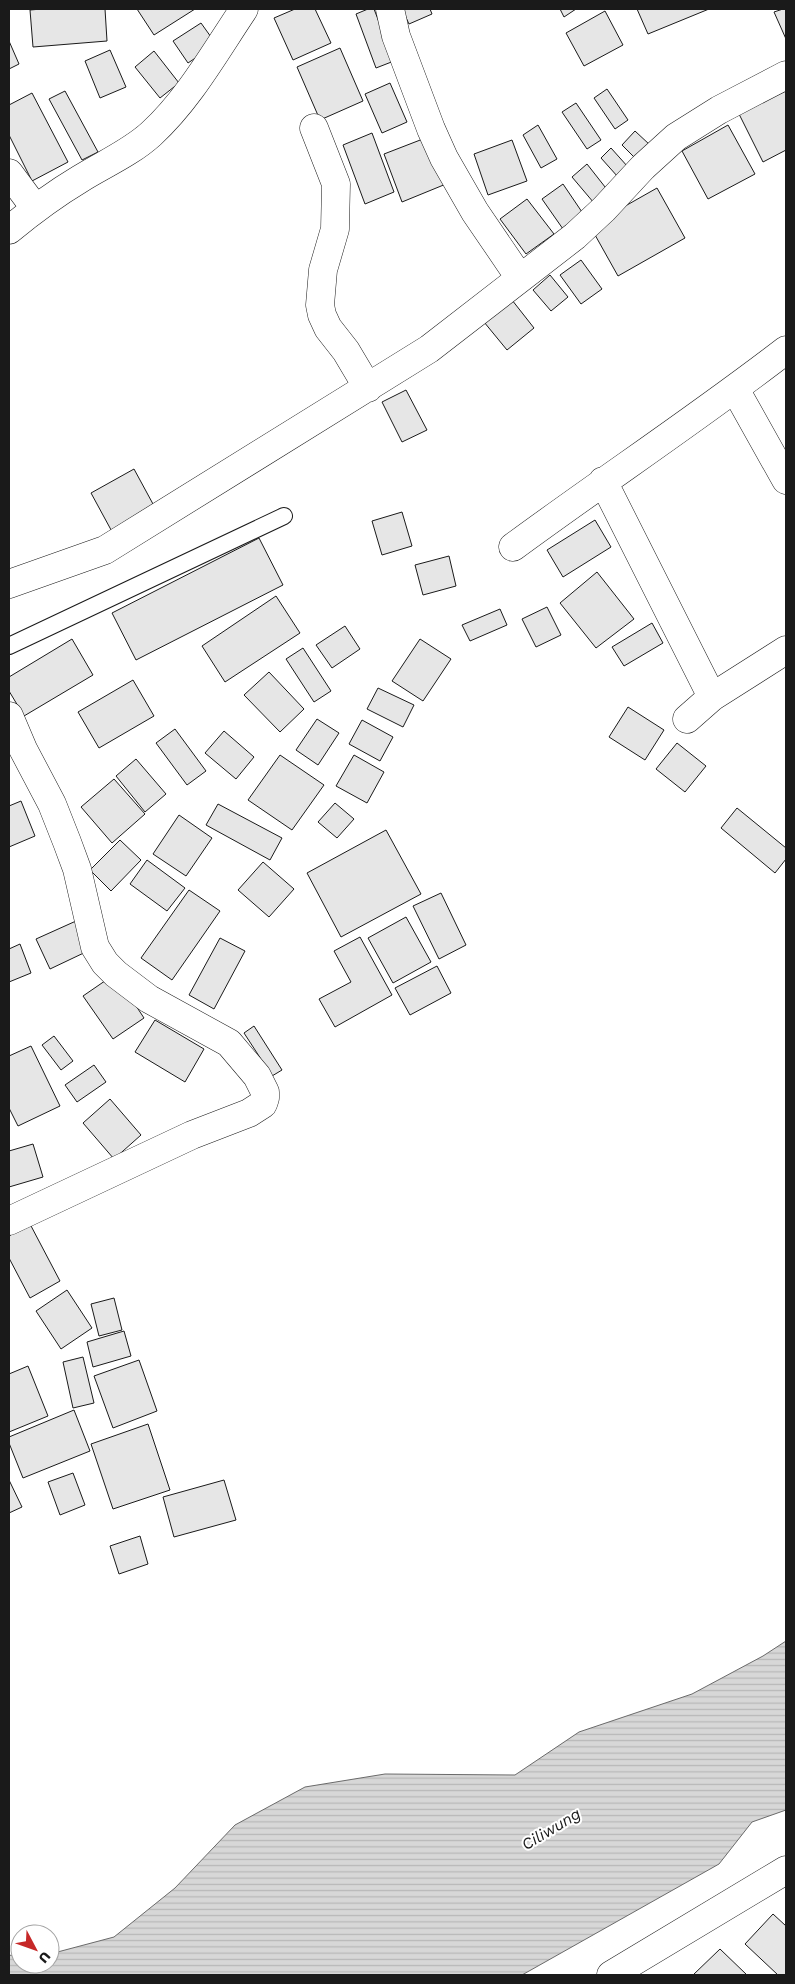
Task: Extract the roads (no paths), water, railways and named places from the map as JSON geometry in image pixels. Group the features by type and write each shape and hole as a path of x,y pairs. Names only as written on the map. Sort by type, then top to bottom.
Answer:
{"street":[{"path":"9,230 36,208 80,179 131,150 150,134 194,84 244,9"},
{"path":"390,9 396,36 444,158 475,212 520,278"},
{"path":"9,584 105,550 429,349 575,236 643,167 676,137 719,110 786,75"},
{"path":"314,128 336,184 335,229 324,270 320,305 322,316 368,388"},
{"path":"9,173 36,208"},
{"path":"514,546 735,389 786,350"},
{"path":"735,389 786,480"},
{"path":"603,481 712,697"},
{"path":"687,719 712,697 786,650"},
{"path":"9,716 23,749 52,804 67,842 77,869 95,947 105,963 116,974 149,999 229,1043 257,1076 263,1086 265,1098 257,1109 192,1135 9,1220"},
{"path":"611,1975 786,1870"}],"lane":[{"path":"9,646 284,516"}],"water":[{"name":"Ciliwung","path":"786,1641 786,1810 752,1822 719,1864 522,1975 9,1975 9,1955 10,1974 60,1974 60,1951 114,1937 175,1888 235,1825 305,1787 385,1774 515,1775 579,1732 692,1694 763,1656"}]}
